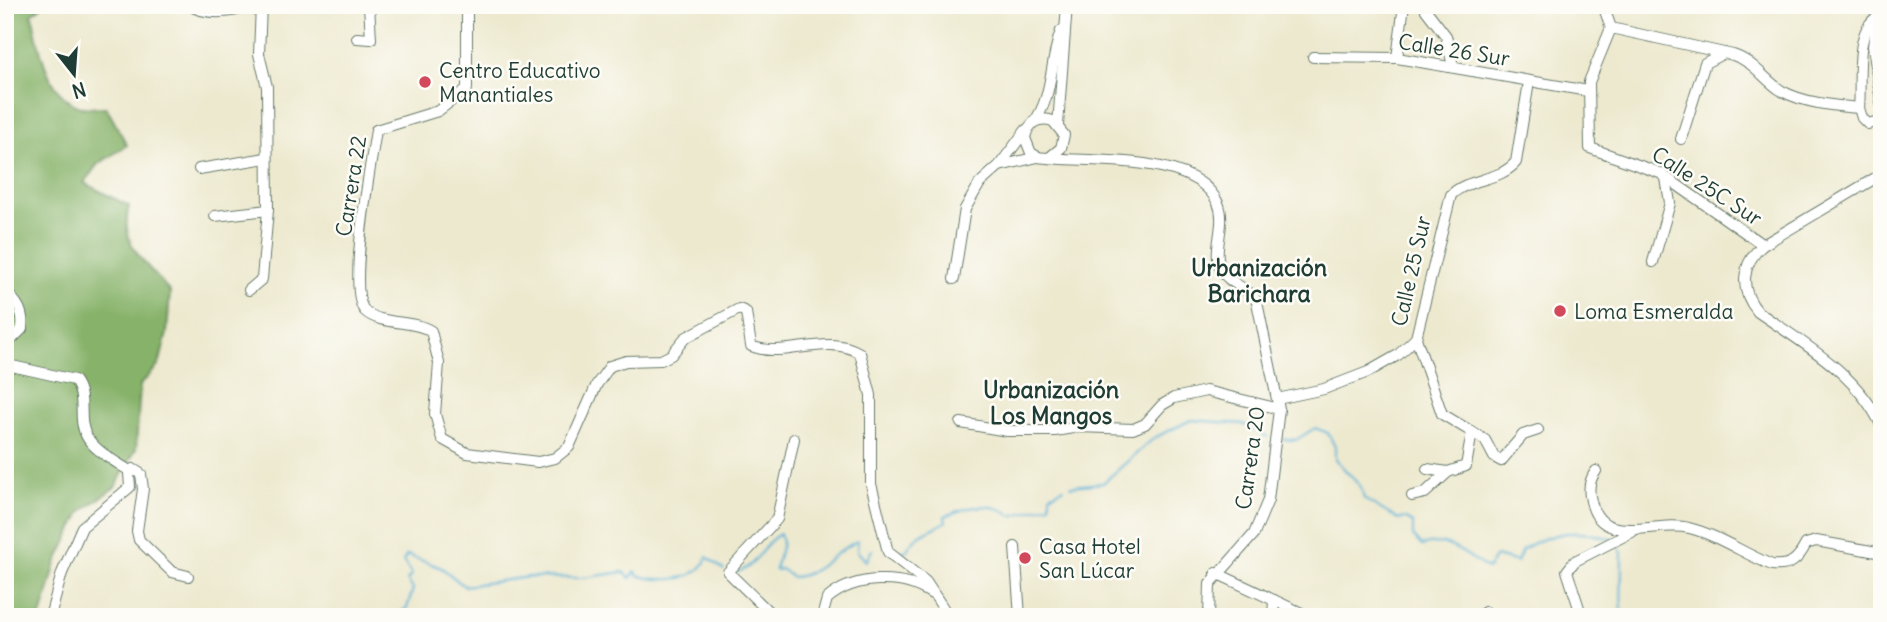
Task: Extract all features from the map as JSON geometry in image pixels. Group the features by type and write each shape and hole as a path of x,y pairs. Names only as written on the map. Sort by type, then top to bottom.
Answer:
{"street":[{"path":"190,5 215,11 241,10 249,5"},
{"path":"248,290 262,279 268,210 267,87 259,54 261,5"},
{"path":"357,38 370,39 369,5"},
{"name":"Carrera 22","path":"467,5 467,89 438,111 376,130 363,209 358,269 360,304 374,317 421,325 431,331 439,363 435,414 438,433 455,449 483,456 538,463 555,458 569,447 597,384 610,366 626,361 661,360 671,355 685,338 739,309 746,312 749,318 751,346 761,350 818,345 840,346 860,353 871,394 871,484 888,552 895,562 918,574 938,598"},
{"path":"1067,5 1058,125 1064,141 1085,160"},
{"path":"1397,58 1404,5"},
{"path":"1588,91 1611,28 1603,5"},
{"path":"1426,10 1446,36 1453,66"},
{"path":"1882,15 1874,30 1882,109"},
{"path":"1882,15 1871,21 1863,37 1859,108 1862,118 1868,124 1882,120"},
{"path":"954,279 965,209 980,183 999,166 1043,108 1054,51 1064,24"},
{"path":"1611,28 1724,53 1749,62 1790,95 1859,108"},
{"path":"1681,139 1705,63 1724,53"},
{"name":"Calle 26 Sur","path":"1313,57 1397,58 1588,91"},
{"name":"Calle 25 Sur","path":"961,424 1007,431 1055,431 1079,427 1133,429 1145,424 1168,402 1197,391 1278,404 1388,363 1416,338 1446,208 1457,189 1498,175 1516,162 1529,82"},
{"path":"1879,86 1882,98"},
{"name":"Calle 25C Sur","path":"1588,91 1590,148 1649,167 1763,245"},
{"path":"1030,126 1047,119 1058,125"},
{"path":"1030,126 1026,146 1044,157 1056,154 1064,141"},
{"name":"Carrera 20","path":"999,166 1044,157 1085,160 1185,172 1211,191 1222,216 1219,264 1226,276 1248,290 1257,302 1278,404 1264,514 1254,534 1216,573"},
{"path":"199,169 266,158"},
{"path":"1882,174 1763,245 1748,262 1744,283 1751,304 1818,353 1866,401 1882,427"},
{"path":"1653,262 1670,203 1666,178"},
{"path":"215,216 268,210"},
{"path":"5,293 20,308 23,324 22,330 5,346"},
{"path":"1416,338 1442,414 1485,440 1494,457 1501,461 1523,435 1538,430"},
{"path":"5,361 12,366 74,380 81,393 82,424 87,439 130,471"},
{"path":"1412,496 1425,493 1448,472 1467,464 1472,432"},
{"path":"774,617 727,572 777,519 794,439"},
{"path":"130,471 136,469 143,483 136,531 139,540 172,572 188,576"},
{"path":"1427,469 1448,472"},
{"path":"50,617 82,527 130,488 130,471"},
{"path":"1597,471 1589,486 1594,512 1606,524 1632,531"},
{"path":"1582,617 1567,570 1575,561 1632,531 1658,526 1686,527 1761,561 1783,566 1797,559 1806,544 1816,541 1882,553"},
{"path":"1015,547 1020,617"},
{"path":"1209,617 1207,594 1216,573 1310,617"},
{"path":"822,617 827,599 857,581 905,581 938,598 949,617"},
{"path":"1273,600 1273,617"}],"green space":[{"path":"5,5 43,5 32,14 45,66 51,79 67,100 78,106 106,107 127,145 97,165 84,183 129,206 127,220 131,243 144,263 170,292 167,333 159,365 140,385 136,449 115,487 81,512 56,563 41,617 5,617 5,407 10,404 5,386"}],"waterway":[{"path":"1071,486 1103,483 1154,438 1191,420 1243,424 1268,437"},
{"path":"1283,439 1296,440 1315,428 1328,433 1335,447 1335,459 1361,487 1364,499 1399,520 1404,518 1413,523 1413,536 1422,546 1449,545 1488,569 1496,556 1517,562 1522,550 1555,535 1587,533 1611,539"},
{"path":"897,553 907,550 919,536 946,522 945,516 979,507 996,508 1012,516 1050,505 1050,495 1064,488"},
{"path":"736,572 750,566 780,534 782,543 775,570 781,569 792,577 811,572 858,541 857,551 866,561 872,550"},
{"path":"1617,545 1622,553 1621,617"},
{"path":"392,617 407,608 413,589 407,580 412,575 403,561 407,555 442,568 464,586 529,577 582,578 624,572 630,578 636,571 637,575 656,579 677,578 696,572 707,557 724,570"},
{"path":"341,617 375,617"}],"place":[{"name":"Centro Educativo Manantiales","path":"425,82"},
{"name":"Loma Esmeralda","path":"1560,311"},
{"name":"Casa Hotel San Lúcar","path":"1025,558"}],"district":[{"name":"Urbanización Barichara","path":"1259,280"},
{"name":"Urbanización Los Mangos","path":"1051,402"}]}
